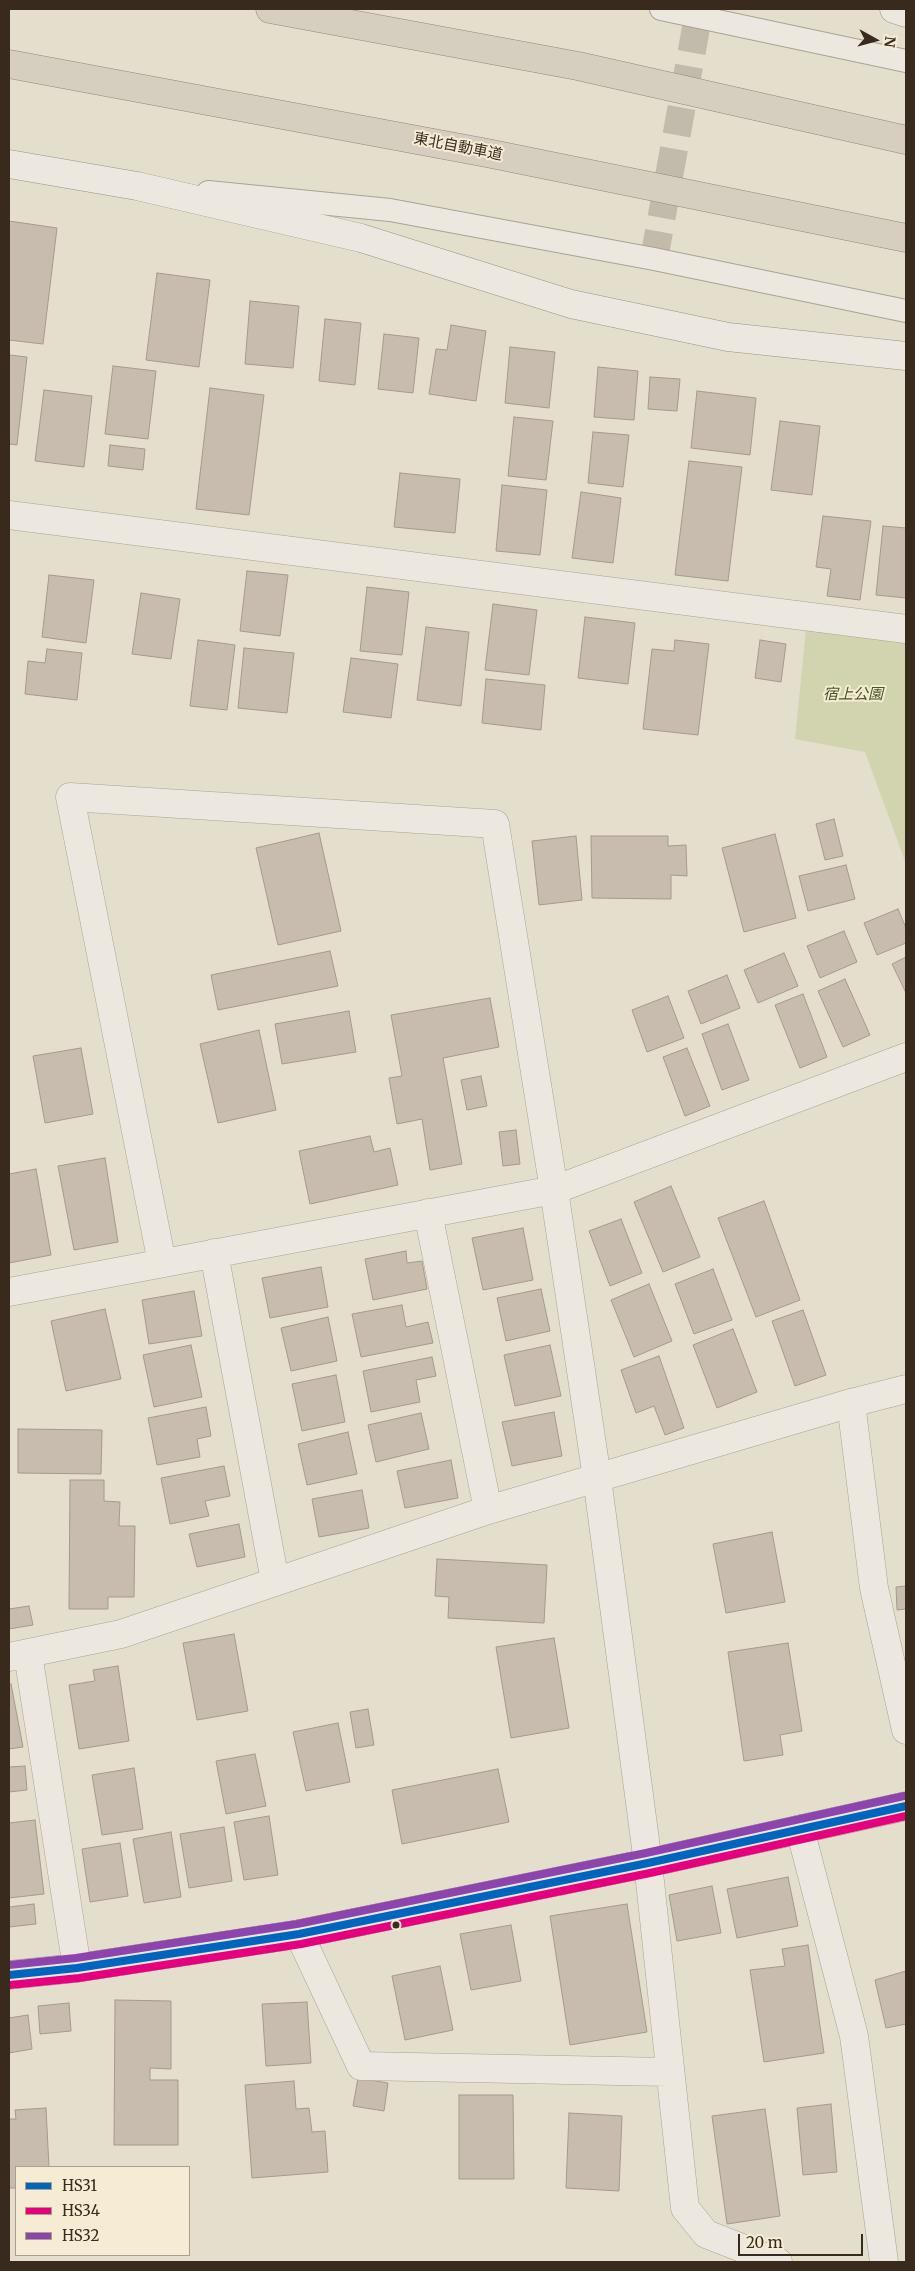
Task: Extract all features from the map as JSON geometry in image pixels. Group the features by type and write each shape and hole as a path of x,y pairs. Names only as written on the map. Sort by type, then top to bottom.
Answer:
{"highway":[{"path":"270,9 578,66 906,140"},
{"name":"東北自動車道","path":"9,64 487,153 906,238"}],"street":[{"path":"894,9 906,13"},
{"path":"9,164 137,186 360,238 570,304 728,337 906,356"},
{"path":"9,515 906,629"},
{"path":"162,1262 70,797 495,824 554,1190 597,1478 648,1863 685,2208 706,2234 778,2262"},
{"path":"9,1292 554,1190 906,1057"},
{"path":"428,1213 488,1510"},
{"path":"214,1253 275,1581"},
{"path":"77,1968 18,1655 121,1634 488,1510 851,1403 906,1389"},
{"path":"851,1403 874,1588 906,1730"},
{"path":"9,1976 77,1968 299,1934 648,1863 906,1806"},
{"path":"800,1829 854,2036 884,2262"},
{"path":"299,1934 361,2066 669,2072"}],"lane":[{"path":"661,9 906,61"},
{"path":"137,186 390,210 654,259 906,310"}],"green space":[{"name":"宿上公園","path":"806,629 906,641 906,864 865,752 795,739"}],"building":[{"path":"9,221 57,228 43,344 9,340"},
{"path":"157,273 210,280 199,367 146,360"},
{"path":"250,301 299,306 293,368 245,364"},
{"path":"325,319 361,323 355,385 319,381"},
{"path":"451,325 486,331 476,401 429,394 436,349 447,350"},
{"path":"384,334 419,338 413,393 378,389"},
{"path":"510,347 555,352 549,408 505,403"},
{"path":"9,355 27,357 17,445 9,444"},
{"path":"113,366 156,371 148,439 105,434"},
{"path":"598,367 638,371 634,420 594,417"},
{"path":"650,377 680,379 677,411 648,409"},
{"path":"210,388 264,395 249,515 196,509"},
{"path":"44,390 92,396 84,467 35,461"},
{"path":"697,391 756,398 750,455 691,448"},
{"path":"514,417 553,421 546,480 508,476"},
{"path":"780,421 820,426 812,495 771,490"},
{"path":"593,432 629,435 623,487 588,483"},
{"path":"110,445 145,449 143,470 108,466"},
{"path":"689,461 742,467 728,581 675,575"},
{"path":"400,473 460,479 455,533 394,527"},
{"path":"502,485 547,490 540,555 496,551"},
{"path":"581,492 621,498 613,563 572,558"},
{"path":"823,516 871,521 860,600 827,596 831,569 816,567"},
{"path":"883,526 906,528 906,598 876,595"},
{"path":"247,571 288,575 280,636 240,631"},
{"path":"49,575 94,580 86,643 42,637"},
{"path":"367,587 409,592 402,655 360,651"},
{"path":"141,593 180,599 171,659 132,654"},
{"path":"493,604 537,610 529,675 485,670"},
{"path":"585,617 635,623 628,684 578,678"},
{"path":"426,627 469,632 461,706 417,700"},
{"path":"198,640 235,645 227,710 190,706"},
{"path":"675,640 709,644 698,735 643,729 652,649 674,651"},
{"path":"760,640 786,644 781,682 755,678"},
{"path":"244,648 294,653 287,713 238,708"},
{"path":"47,649 82,653 77,700 25,694 28,661 45,663"},
{"path":"351,658 398,664 391,718 343,712"},
{"path":"486,679 545,685 541,730 482,723"},
{"path":"834,819 843,856 825,860 816,824"},
{"path":"319,833 341,931 278,945 256,848"},
{"path":"775,834 796,918 744,932 722,848"},
{"path":"576,836 582,900 539,905 532,841"},
{"path":"591,836 668,836 668,846 686,845 687,876 671,875 671,899 592,898"},
{"path":"846,865 855,899 808,911 799,876"},
{"path":"898,909 906,928 906,943 877,955 864,923"},
{"path":"844,931 857,962 820,978 807,946"},
{"path":"330,951 338,986 218,1010 211,975"},
{"path":"784,953 798,986 758,1003 744,970"},
{"path":"906,957 906,993 892,964"},
{"path":"727,975 740,1008 701,1024 688,991"},
{"path":"845,979 870,1035 843,1047 818,991"},
{"path":"803,994 827,1057 800,1068 775,1005"},
{"path":"668,996 684,1038 647,1052 632,1010"},
{"path":"490,998 499,1047 443,1058 462,1164 430,1170 422,1119 397,1124 389,1078 402,1076 391,1015"},
{"path":"349,1011 356,1052 282,1064 275,1024"},
{"path":"728,1024 749,1080 722,1090 702,1034"},
{"path":"259,1030 276,1110 218,1123 200,1044"},
{"path":"81,1048 93,1114 45,1123 33,1056"},
{"path":"687,1048 710,1106 685,1116 663,1057"},
{"path":"481,1076 487,1106 467,1110 461,1080"},
{"path":"516,1130 520,1164 503,1166 499,1132"},
{"path":"370,1136 374,1152 390,1148 398,1185 310,1204 299,1151"},
{"path":"105,1158 118,1242 74,1250 58,1166"},
{"path":"36,1169 51,1255 9,1263 9,1174"},
{"path":"671,1186 700,1257 663,1272 634,1202"},
{"path":"764,1201 800,1300 756,1317 718,1218"},
{"path":"621,1219 642,1273 610,1286 589,1231"},
{"path":"523,1228 533,1280 483,1290 472,1238"},
{"path":"406,1251 407,1263 422,1261 427,1289 373,1300 365,1259"},
{"path":"321,1267 328,1307 270,1318 262,1278"},
{"path":"713,1269 732,1320 694,1334 675,1284"},
{"path":"649,1284 672,1341 634,1357 611,1300"},
{"path":"541,1289 550,1331 506,1341 497,1298"},
{"path":"194,1291 202,1336 149,1344 142,1300"},
{"path":"402,1305 406,1327 428,1322 433,1343 361,1357 352,1314"},
{"path":"105,1309 121,1379 66,1391 51,1321"},
{"path":"803,1310 826,1375 795,1386 772,1321"},
{"path":"328,1317 337,1361 291,1371 281,1328"},
{"path":"733,1329 757,1392 717,1408 693,1345"},
{"path":"191,1345 202,1397 154,1407 143,1355"},
{"path":"550,1345 561,1396 515,1406 504,1355"},
{"path":"659,1356 684,1428 665,1435 654,1406 636,1413 621,1370"},
{"path":"432,1357 436,1376 416,1380 420,1402 371,1412 363,1371"},
{"path":"336,1375 345,1422 302,1431 292,1384"},
{"path":"206,1407 211,1436 197,1439 200,1457 157,1465 148,1418"},
{"path":"554,1412 562,1456 512,1466 502,1422"},
{"path":"421,1413 429,1449 376,1462 368,1425"},
{"path":"18,1429 102,1430 101,1474 18,1473"},
{"path":"348,1432 357,1474 307,1485 298,1444"},
{"path":"451,1460 458,1498 405,1508 397,1471"},
{"path":"224,1466 230,1496 205,1501 209,1516 170,1524 161,1478"},
{"path":"70,1480 104,1480 104,1501 120,1502 119,1526 135,1526 134,1597 108,1597 108,1609 69,1609"},
{"path":"362,1490 369,1528 319,1537 312,1499"},
{"path":"239,1524 245,1557 197,1567 189,1534"},
{"path":"772,1532 785,1602 726,1613 713,1544"},
{"path":"437,1559 547,1565 544,1623 448,1618 449,1597 435,1596"},
{"path":"906,1586 906,1609 897,1610 896,1587"},
{"path":"29,1606 33,1625 9,1629 9,1609"},
{"path":"234,1634 248,1711 197,1720 183,1643"},
{"path":"554,1638 569,1728 511,1738 496,1647"},
{"path":"788,1643 802,1731 780,1735 783,1755 744,1761 728,1652"},
{"path":"118,1666 129,1741 79,1749 69,1685 95,1681 93,1670"},
{"path":"11,1684 23,1747 9,1749 9,1685"},
{"path":"368,1709 374,1745 356,1748 350,1712"},
{"path":"338,1723 350,1782 306,1791 293,1732"},
{"path":"255,1754 266,1806 226,1814 216,1761"},
{"path":"25,1766 27,1790 9,1792 9,1767"},
{"path":"134,1768 143,1829 102,1835 92,1775"},
{"path":"498,1769 509,1822 402,1844 392,1790"},
{"path":"269,1816 278,1875 244,1880 234,1822"},
{"path":"35,1820 44,1894 9,1898 9,1823"},
{"path":"224,1827 232,1881 189,1888 180,1834"},
{"path":"171,1832 181,1897 144,1903 133,1839"},
{"path":"120,1843 128,1896 90,1902 82,1849"},
{"path":"788,1877 798,1926 737,1938 727,1889"},
{"path":"712,1886 721,1933 677,1941 669,1895"},
{"path":"34,1904 36,1924 9,1927 9,1907"},
{"path":"627,1904 647,2032 570,2045 550,1916"},
{"path":"511,1925 521,1981 471,1990 460,1934"},
{"path":"808,1945 824,2053 764,2062 750,1970 785,1966 782,1949"},
{"path":"440,1966 453,2030 405,2040 392,1976"},
{"path":"906,1971 906,2024 886,2028 875,1980"},
{"path":"115,2000 171,2001 171,2069 150,2068 150,2080 178,2080 178,2145 114,2145"},
{"path":"307,2002 311,2063 266,2066 262,2004"},
{"path":"69,2003 71,2031 40,2034 38,2006"},
{"path":"28,2015 32,2049 9,2053 9,2018"},
{"path":"358,2078 388,2083 384,2111 353,2106"},
{"path":"294,2081 296,2109 309,2108 312,2132 325,2131 328,2172 252,2178 245,2085"},
{"path":"459,2095 513,2095 514,2179 459,2179"},
{"path":"831,2104 837,2172 803,2175 797,2108"},
{"path":"46,2108 49,2166 15,2166 15,2188 9,2188 9,2119 16,2119 15,2110"},
{"path":"765,2109 780,2216 727,2224 712,2116"},
{"path":"569,2113 622,2116 619,2191 566,2188"}],"tunnel":[{"path":"654,259 698,17"}],"transit line":[{"name":"HS32","path":"9,1965 76,1958 297,1924 646,1853 904,1796"},
{"name":"HS31","path":"9,1975 77,1968 299,1934 648,1863 906,1806"},
{"name":"HS34","path":"10,1985 79,1978 301,1944 650,1873 906,1816"}]}
